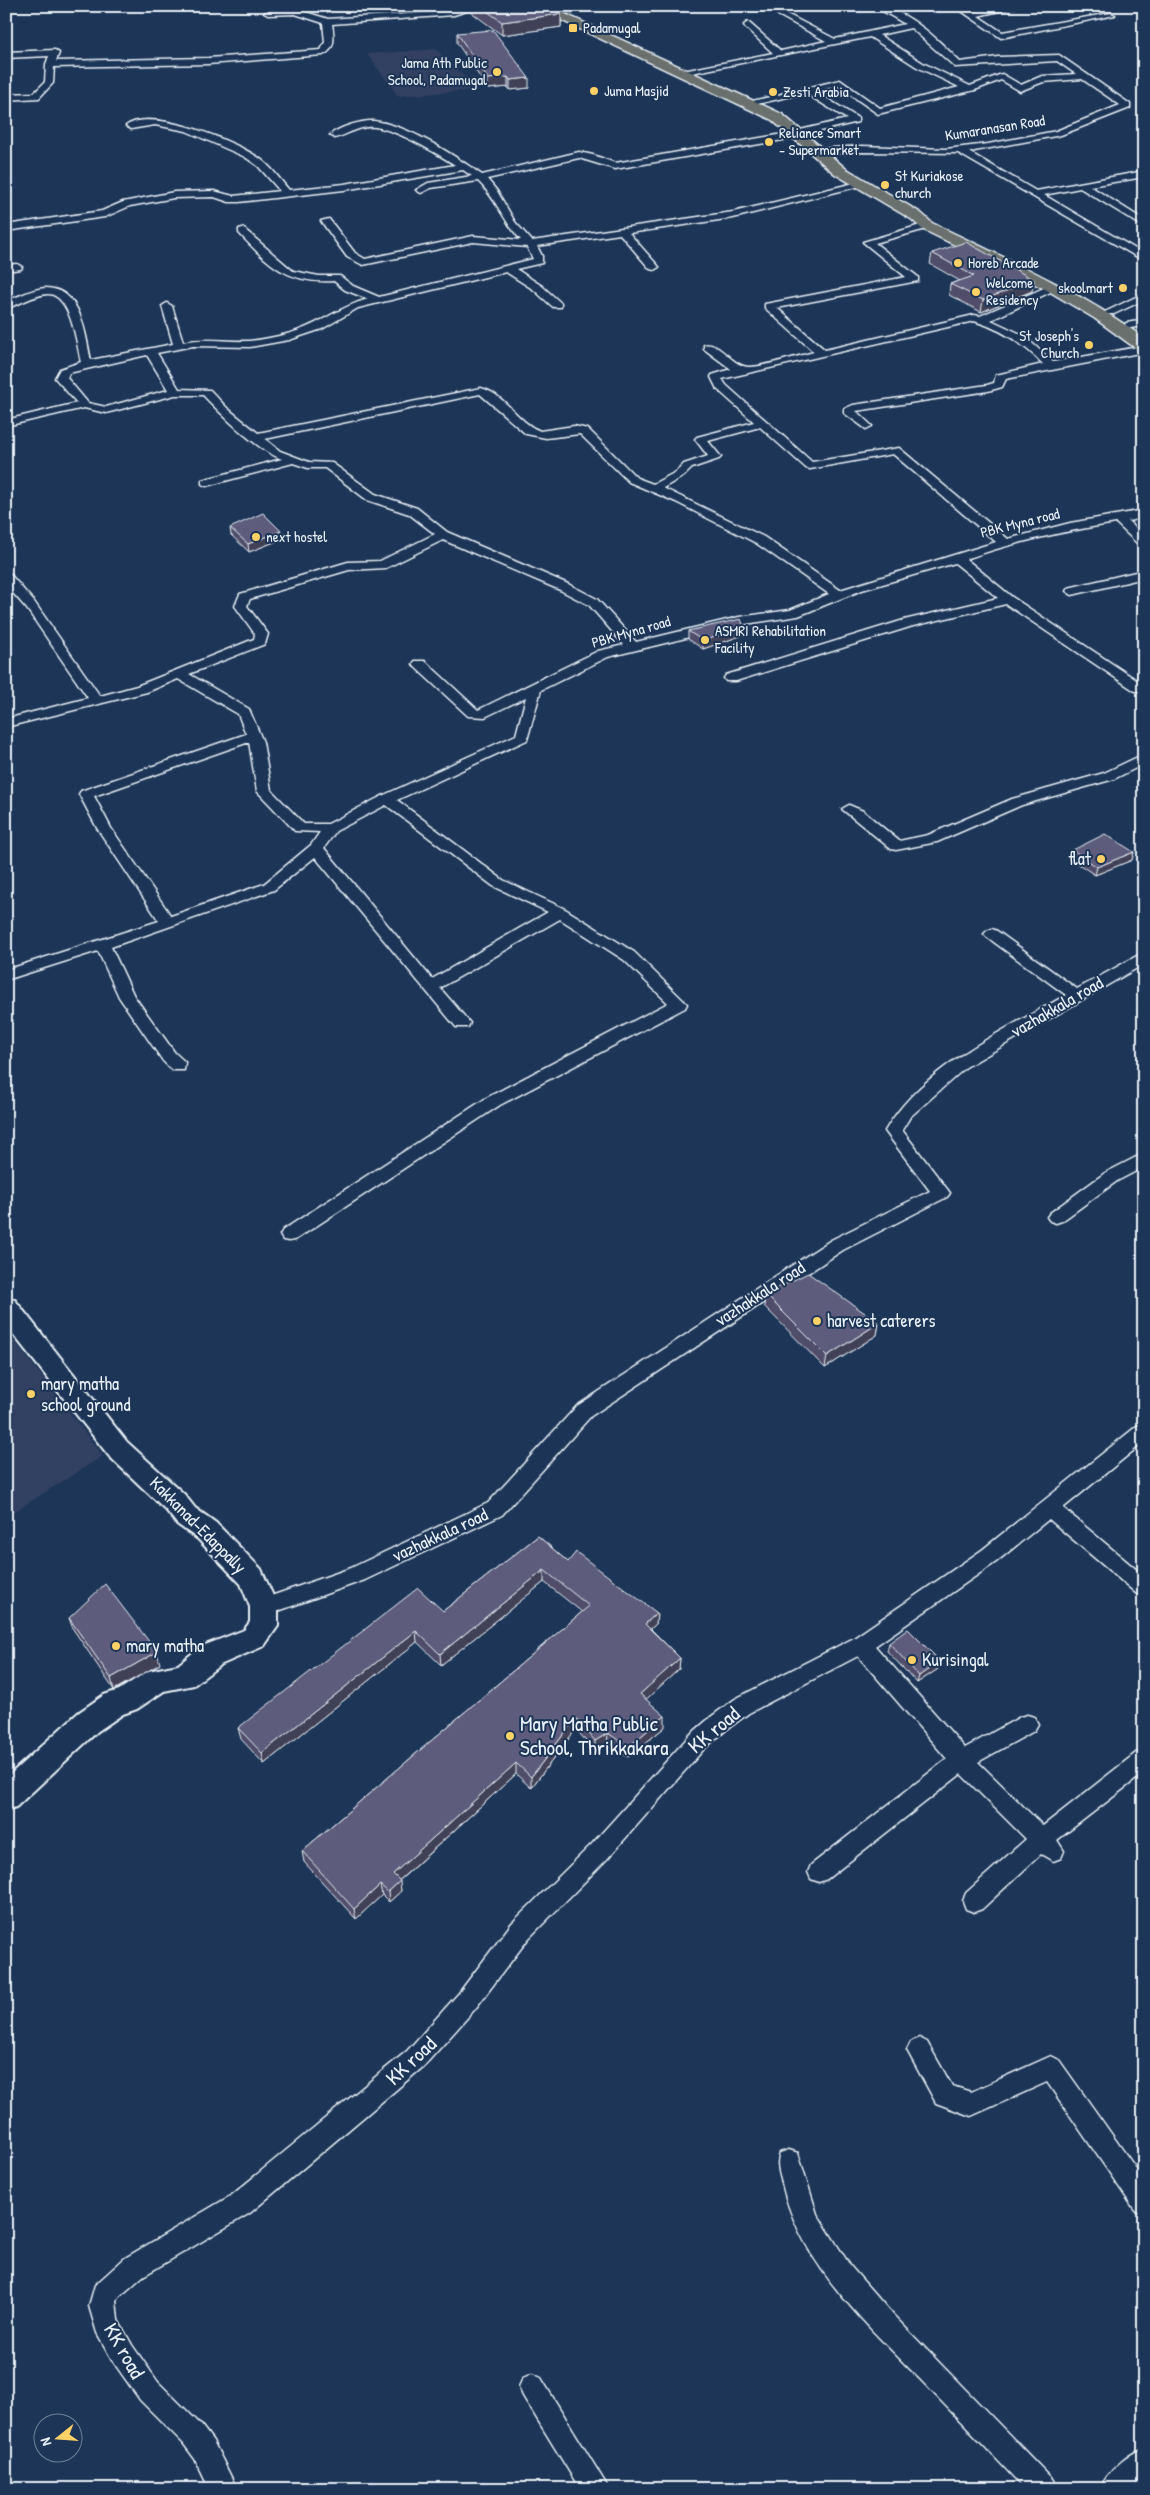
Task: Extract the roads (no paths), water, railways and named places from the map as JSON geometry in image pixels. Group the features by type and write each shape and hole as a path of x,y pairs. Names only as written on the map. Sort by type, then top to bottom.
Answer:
{"main road":[{"path":"542,9 777,117 840,171 921,221 982,248 1137,324 1144,335"},
{"path":"982,248 1100,314 1144,348"}],"street":[{"path":"268,13 296,10 327,22 454,12 478,6"},
{"path":"542,9 583,6"},
{"path":"878,6 913,24 936,42 958,65 998,60 1060,58 1082,76"},
{"path":"958,6 1001,35 1111,15"},
{"path":"971,15 1016,6"},
{"path":"781,13 832,41"},
{"path":"50,64 208,61 323,52 328,48 330,41 327,22"},
{"path":"682,72 779,54 913,24"},
{"path":"748,25 779,54"},
{"path":"421,190 428,186 479,178 579,155 595,157 604,164 616,166 796,134 855,120 865,115 967,88 920,65 870,33"},
{"path":"6,55 55,52 50,64 49,83 36,96 6,97"},
{"path":"972,88 1002,78 1020,88 1042,79 1082,76"},
{"name":"Kumaranasan Road","path":"818,152 862,149 925,152 1011,144 1058,133 1128,106 1082,76"},
{"path":"748,103 808,92 840,83 865,115"},
{"path":"808,92 865,115"},
{"path":"131,126 155,122 189,129 248,155 261,164 287,194"},
{"path":"84,405 62,378 64,371 87,364 179,346 193,344 250,344 289,336 318,327 354,306 538,261 538,256 502,210 500,200 488,184 464,167 419,141 375,124 335,135"},
{"path":"961,150 1144,258"},
{"path":"6,228 105,214 113,208 145,200 205,193 217,194 227,200 287,194 344,187 464,167"},
{"path":"1034,194 1141,172 1144,174"},
{"path":"326,221 351,255 364,262 473,239 530,244 733,215 863,184"},
{"path":"1082,185 1144,224"},
{"path":"822,353 769,306 914,279 868,242 921,221"},
{"path":"621,230 654,267"},
{"path":"243,231 261,250 290,273 319,278 336,278 349,288 378,300"},
{"path":"507,268 538,288 557,305"},
{"path":"981,320 1053,287"},
{"path":"6,305 46,291 59,294 75,312 87,364"},
{"path":"1110,312 1144,296"},
{"path":"167,306 179,346"},
{"path":"1005,543 895,450 810,466 721,387 716,377 739,370 747,371 974,318 1000,326 1018,335 1050,366"},
{"path":"708,347 739,370"},
{"path":"866,426 848,411 853,408 988,388 998,385 1001,380 1000,376 1144,348"},
{"path":"150,351 175,392"},
{"path":"6,423 84,405 106,410 175,392 206,392 223,410 276,454 308,466 328,465 371,497 413,511 443,535 564,587 593,602 632,646"},
{"path":"256,437 481,392 487,393 534,435 544,436 572,430 584,431 633,480 680,499 760,540 839,595"},
{"path":"654,488 680,474 688,466 715,457 701,438 763,423"},
{"path":"206,482 293,460"},
{"name":"PBK Myna road","path":"420,664 472,713 480,714 603,654 739,621 793,613 839,595 1005,543 1070,527 1144,514"},
{"path":"1119,518 1144,543"},
{"path":"6,723 142,689 260,641 262,634 241,606 244,597 348,566 382,565 443,535"},
{"path":"957,558 1008,600 1140,688"},
{"path":"1072,591 1144,574"},
{"path":"6,577 30,606 98,701"},
{"path":"731,678 909,623 1008,600"},
{"path":"179,674 244,712 254,736 264,792 300,828 331,828"},
{"path":"6,975 269,887 316,848 331,828 387,799 522,737 535,688"},
{"path":"167,922 151,892 97,819 86,794 254,736"},
{"path":"850,809 896,846 932,839 1017,802 1109,776 1144,758"},
{"path":"289,1235 494,1101 679,1004 629,956 560,912 498,883 387,799"},
{"path":"316,848 430,987 462,1023"},
{"path":"430,987 560,912"},
{"path":"992,934 1077,996"},
{"path":"102,944 127,997 178,1066"},
{"name":"vazhakkala road","path":"264,1607 358,1574 496,1510 584,1411 726,1316 837,1245 941,1193 893,1131 904,1113 960,1063 1144,957"},
{"path":"1056,1217 1111,1178 1144,1159"},
{"name":"Kakkanad-Edappally","path":"6,1307 118,1449 169,1496 186,1516 207,1531 251,1577 264,1607"},
{"path":"1047,1846 962,1760 861,1644 988,1556 1144,1431"},
{"path":"1049,1508 1144,1588"},
{"path":"6,1797 88,1722 114,1704 127,1700 158,1680 184,1676 210,1656 254,1638 264,1626 264,1607"},
{"name":"KK road","path":"219,2489 220,2481 204,2450 192,2434 149,2391 123,2354 106,2324 102,2306 104,2294 114,2282 134,2267 241,2204 416,2060 467,2001 520,1931 600,1851 697,1742 719,1723 758,1697 861,1644"},
{"path":"819,1872 962,1760 1027,1724"},
{"path":"974,1901 1047,1846 1144,1760"},
{"path":"919,2050 944,2095 970,2104 1051,2068 1144,2201"},
{"path":"789,2162 792,2180 804,2220 838,2274 1044,2489"},
{"path":"532,2387 596,2489"},
{"path":"1114,2489 1144,2461"}],"place":[{"name":"Padamugal","path":"573,28"},
{"name":"Jama Ath Public School, Padamugal","path":"497,72"},
{"name":"Juma Masjid","path":"594,91"},
{"name":"Zesti Arabia","path":"773,92"},
{"name":"Reliance Smart - Supermarket","path":"769,142"},
{"name":"St Kuriakose church","path":"885,185"},
{"name":"Horeb Arcade","path":"958,263"},
{"name":"skoolmart","path":"1123,288"},
{"name":"Welcome Residency","path":"976,292"},
{"name":"St Joseph's Church","path":"1089,345"},
{"name":"next hostel","path":"256,537"},
{"name":"ASMRI Rehabilitation Facility","path":"705,640"},
{"name":"flat","path":"1101,859"},
{"name":"harvest caterers","path":"817,1321"},
{"name":"mary matha school ground","path":"31,1394"},
{"name":"mary matha","path":"116,1646"},
{"name":"Kurisingal","path":"912,1660"},
{"name":"Mary Matha Public School, Thrikkakara","path":"510,1736"}]}
